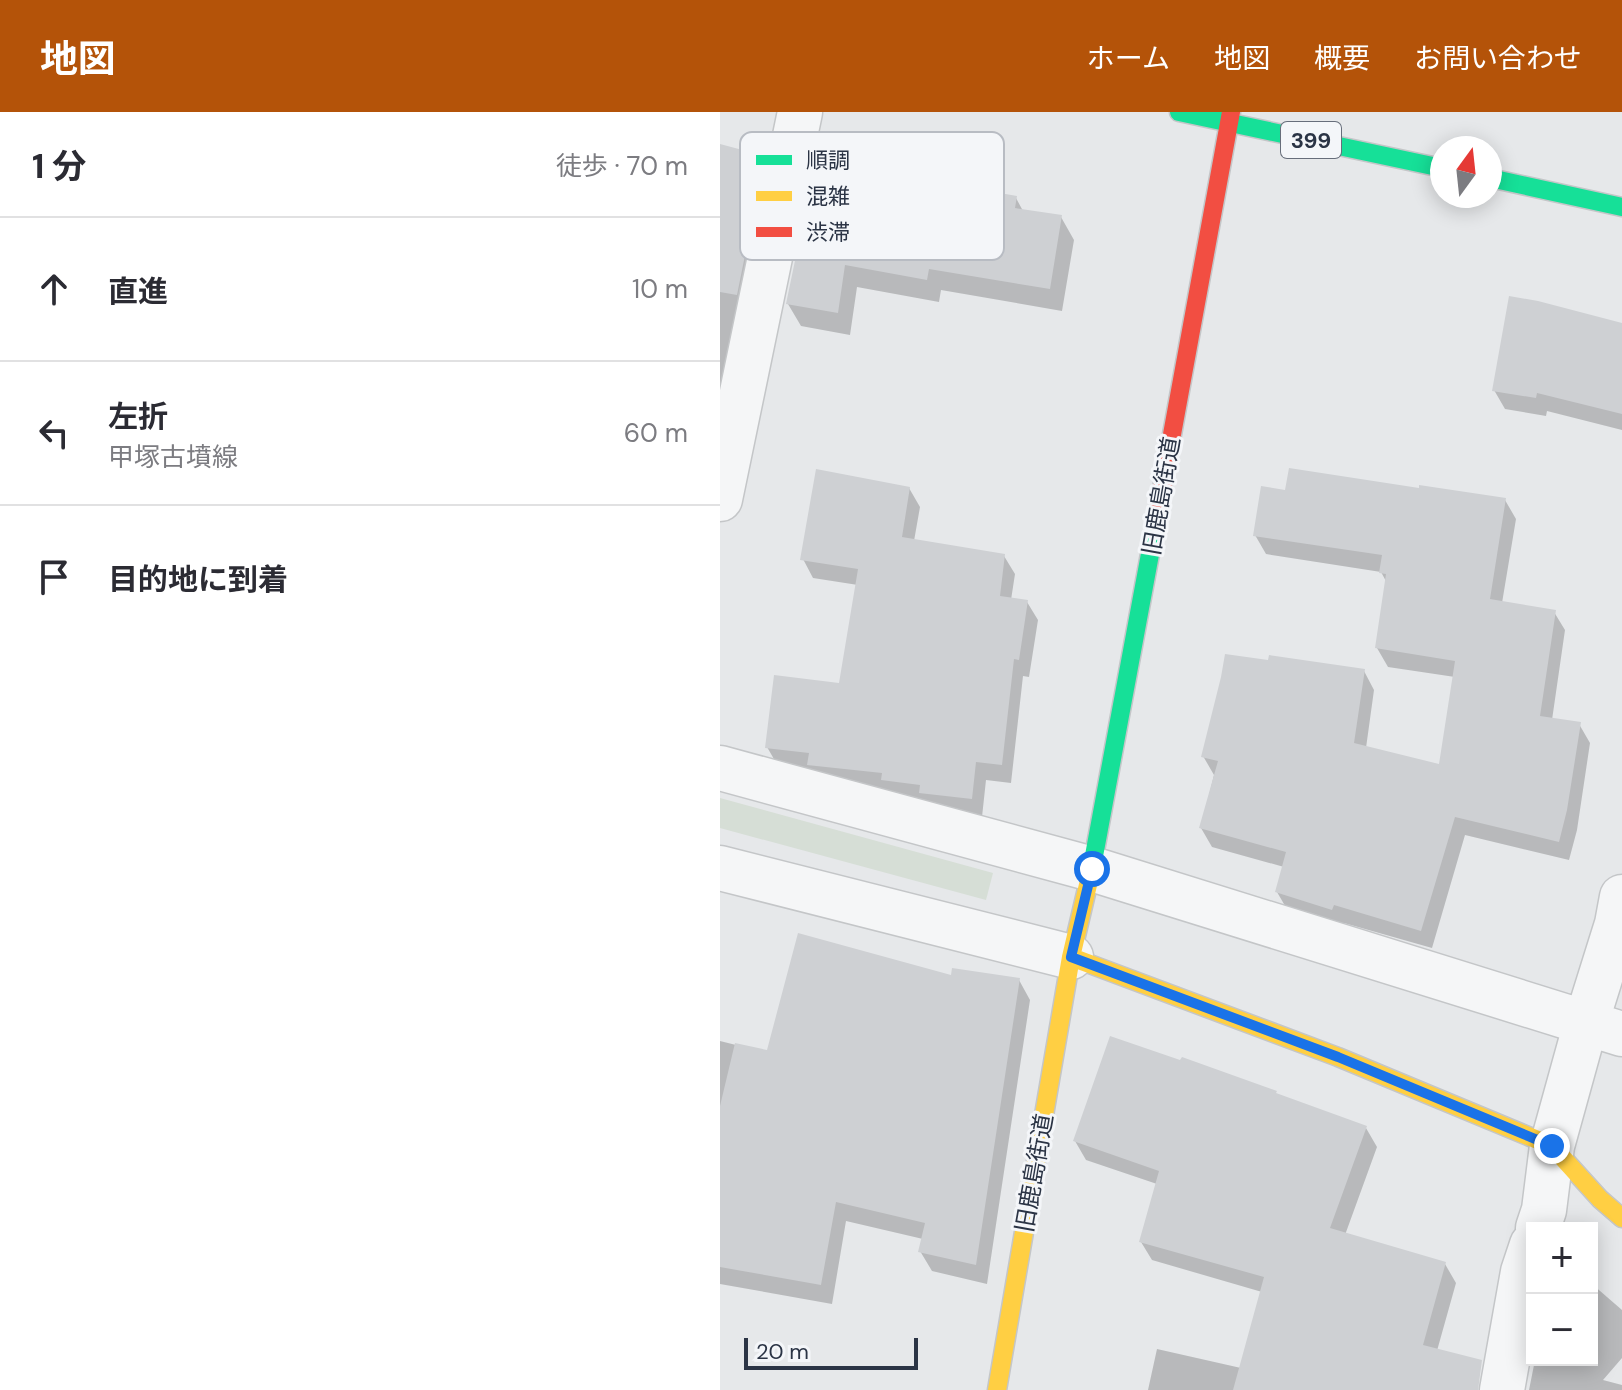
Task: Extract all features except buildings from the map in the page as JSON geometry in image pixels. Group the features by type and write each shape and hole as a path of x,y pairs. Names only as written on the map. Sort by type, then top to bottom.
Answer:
{"main road":[{"name":"399","path":"1179,112 1230,117 1430,165"},
{"name":"旧鹿島街道","path":"997,1390 1071,957 1092,869 1230,117"},
{"path":"1502,181 1622,207"},
{"path":"1071,957 1338,1057 1552,1146 1600,1199 1622,1218"}],"street":[{"path":"796,132 800,112"},
{"path":"720,499 769,260"},
{"path":"720,768 1092,869 1604,1028"},
{"path":"720,868 1071,957"},
{"path":"1540,1222 1552,1146 1604,1028 1622,897"},
{"path":"1502,1390 1526,1263"}],"shaded area":[{"path":"720,798 993,873 986,900 720,828"}],"traffic: fast":[{"path":"1179,112 1430,165"},
{"path":"1502,181 1622,207"},
{"path":"1091,872 1158,511"}],"traffic: slow":[{"path":"997,1390 1071,957 1091,872"},
{"path":"1071,957 1338,1057 1552,1146 1600,1199 1622,1218"}],"traffic: jam":[{"path":"1158,511 1231,112"}],"route":[{"path":"1092,869 1071,957 1338,1057 1552,1146"}]}
